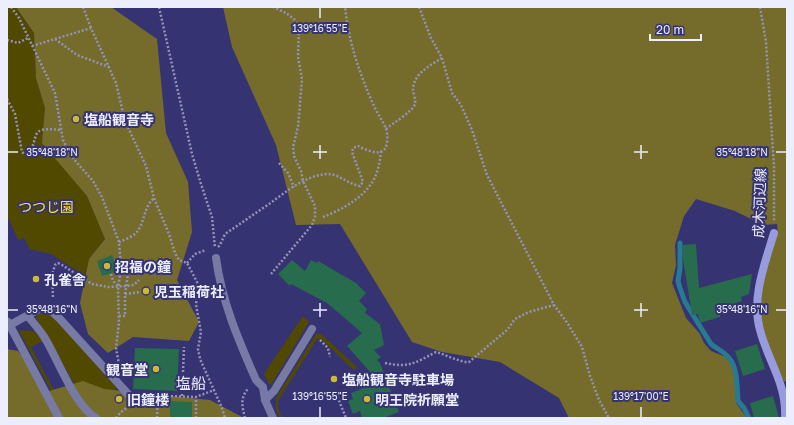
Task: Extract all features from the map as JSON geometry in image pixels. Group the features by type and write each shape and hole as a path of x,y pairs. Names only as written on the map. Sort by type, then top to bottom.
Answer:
{"main road":[{"name":"成木河辺線","path":"774,233 757,299 757,317 764,342 782,388 785,400 785,418"}],"street":[{"path":"215,253 218,280 227,310 256,380 263,387 265,400 272,418"},
{"path":"59,418 8,323 28,316 39,309 48,308 59,318 128,394"},
{"path":"28,316 46,340 79,400 90,414 96,418"},
{"path":"265,400 274,391 312,329"}],"path":[{"path":"11,7 19,18 55,93 59,111 60,130 63,140 71,156 93,181 102,197 119,242 121,266 118,287 119,331 116,348 120,366"},
{"path":"83,7 120,94 125,121 146,166 154,198 175,253 179,260 187,263 197,282 198,292 196,305 201,332 198,349 200,358 226,418"},
{"path":"159,7 192,154 212,217 215,253"},
{"path":"271,274 314,220 314,206 294,156 293,147 298,127 302,79 298,57 299,28 294,19 286,13 273,7"},
{"path":"323,217 342,209 355,200 373,182 378,168 381,152 385,149 387,144 386,129 375,109 353,54 345,7"},
{"path":"419,7 431,38 442,58 452,93 461,105 487,175 554,305 582,347 590,376 599,400 609,418"},
{"name":"成木河辺線","path":"760,7 766,42 774,166 774,233"},
{"path":"32,46 91,28"},
{"path":"7,40 18,43 28,38"},
{"path":"55,39 77,55 109,67"},
{"path":"386,129 412,109 415,104 413,87 416,78 442,58"},
{"path":"7,99 14,114 22,152 24,154 27,155 30,152 36,134 40,130 45,128 60,130"},
{"path":"215,253 225,234 303,181 329,174 360,186 363,182 352,152 353,148 358,146 371,152 381,152"},
{"path":"279,163 288,173 294,187"},
{"path":"119,242 136,234 140,228 148,205 154,198"},
{"path":"187,263 195,254 205,251 215,253"},
{"path":"54,302 52,275 55,265 58,263 62,264 92,284 118,287 134,285 139,280"},
{"path":"111,274 118,287"},
{"path":"119,316 125,316 125,294 128,274"},
{"path":"125,294 141,292"},
{"path":"385,363 410,365 436,352 462,362 469,362 490,347 507,330 515,319 529,312 554,305"},
{"path":"312,329 318,332 320,340 328,348 330,357"},
{"path":"182,396 184,347"},
{"path":"245,418 242,398 251,386"},
{"path":"128,394 196,397 214,390"},
{"path":"336,393 346,418"},
{"path":"157,418 158,395"},
{"path":"196,397 196,418"},
{"path":"116,418 126,409"}],"green space":[{"name":"つつじ園","path":"7,7 16,7 34,33 36,78 45,108 43,143 87,196 105,239 89,259 85,276 51,254 30,249 24,238 18,240 7,215"},
{"path":"44,311 51,314 77,342 116,387 115,391 82,399 49,338 36,318 37,314"},
{"path":"303,316 309,322 271,385 264,374"},
{"path":"19,331 34,331 43,341 31,347 57,396 56,400"},
{"path":"316,334 321,334 357,367 354,370 322,340 317,339 278,401 278,408 282,417 280,418 276,409 276,398"}],"shaded area":[{"path":"16,7 111,7 157,39 166,133 188,182 192,232 177,280 199,322 189,341 133,337 108,353 88,334 80,303 89,259 105,239 87,196 42,143 45,108 36,78 34,33"},
{"path":"223,7 787,7 787,380 784,382 767,342 761,321 760,310 761,288 777,237 777,224 763,225 735,211 696,199 684,216 675,245 676,265 672,283 686,318 700,334 704,343 711,351 726,357 731,364 735,378 736,403 747,418 569,418 559,398 500,362 442,352 412,342 340,224 296,225 276,145 232,47"},
{"path":"7,349 18,351 49,391 83,381 104,389 210,400 244,418 7,418"}],"building":[{"path":"696,244 699,288 752,274 749,294 741,297 742,301 736,303 737,310 720,314 720,317 700,323 698,314 692,315 682,245"},
{"name":"招福の鐘","path":"112,255 118,271 102,276 97,261"},
{"path":"292,260 305,271 311,260 317,263 318,261 356,283 366,293 359,301 367,309 365,313 380,324 384,345 374,350 381,357 377,360 380,363 399,412 383,418 362,418 360,411 353,414 348,401 353,399 351,393 379,382 347,346 362,333 327,303 291,284 290,286 278,274"},
{"path":"757,344 765,369 743,376 735,351"},
{"name":"観音堂","path":"135,348 179,349 177,391 133,389"},
{"path":"773,396 779,418 754,418 750,403"},
{"path":"170,401 192,402 192,418 170,418"}],"waterway":[{"path":"680,243 680,268 678,281 685,302 711,344 725,354 732,362 736,378 738,401 744,408 749,418"}],"place":[{"name":"塩船観音寺","path":"76,119"},
{"name":"招福の鐘","path":"107,266"},
{"name":"孔雀舎","path":"36,279"},
{"name":"児玉稲荷社","path":"146,291"},
{"name":"観音堂","path":"156,369"},
{"name":"塩船観音寺駐車場","path":"334,379"},
{"name":"旧鐘楼","path":"119,399"},
{"name":"明王院祈願堂","path":"367,399"}],"district":[{"name":"塩船","path":"191,383"}]}
